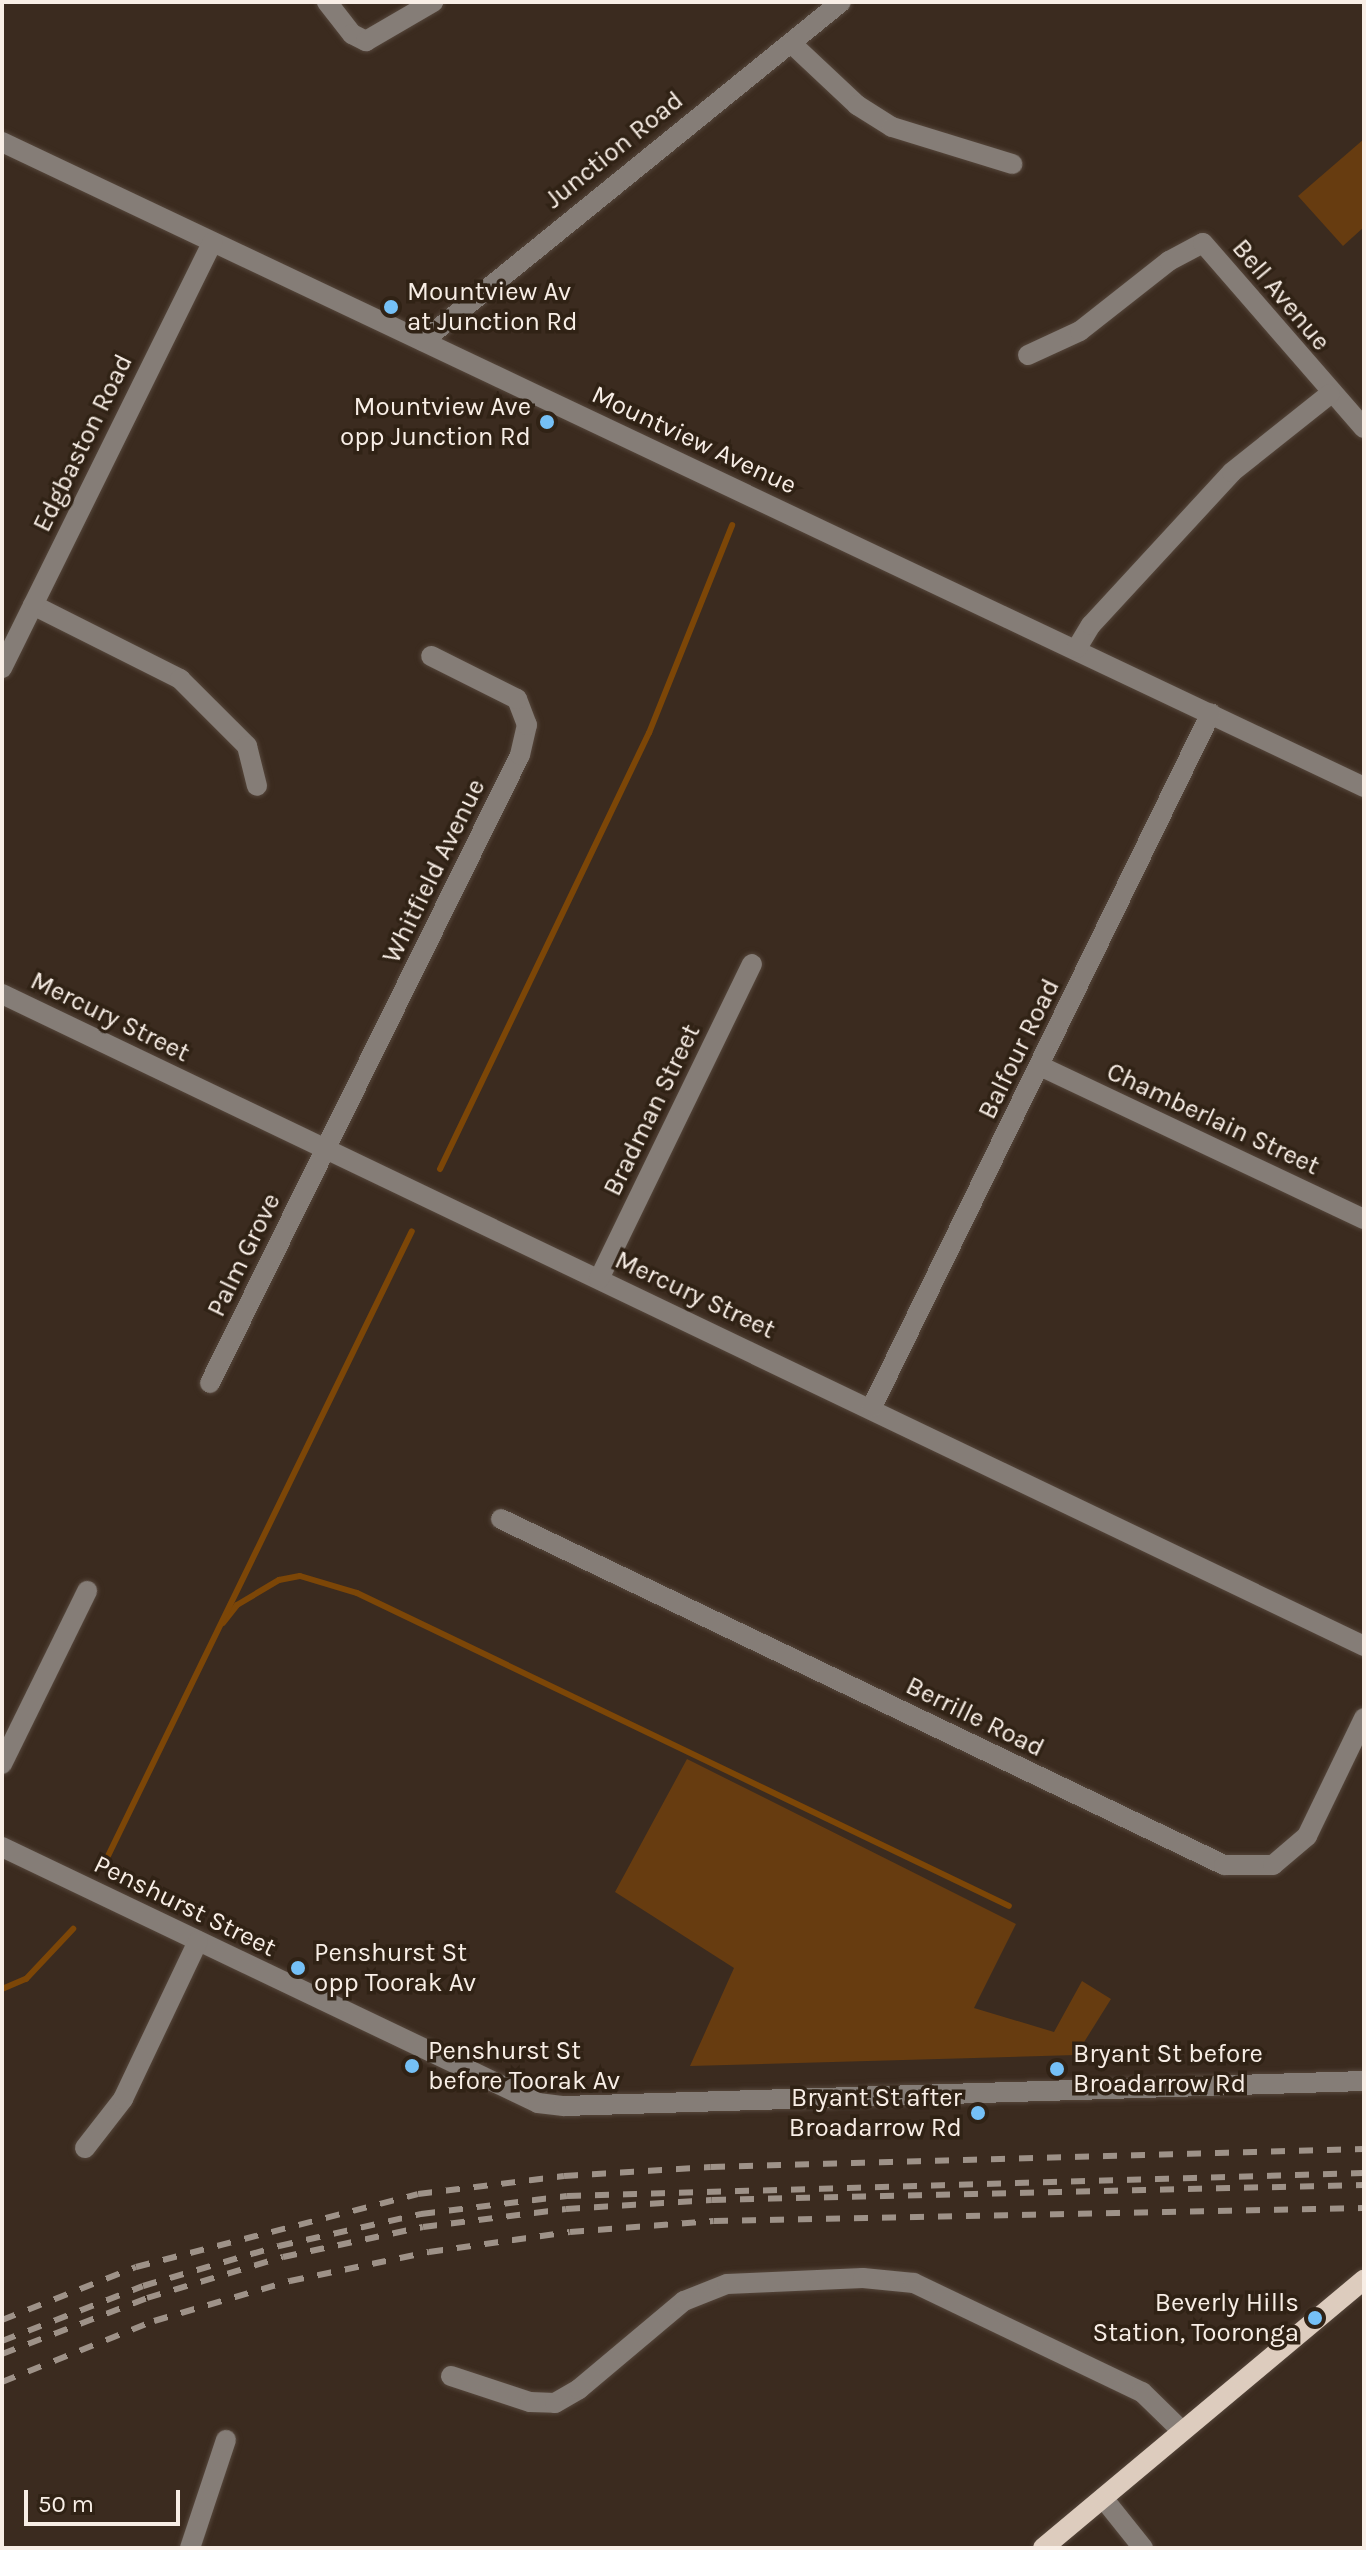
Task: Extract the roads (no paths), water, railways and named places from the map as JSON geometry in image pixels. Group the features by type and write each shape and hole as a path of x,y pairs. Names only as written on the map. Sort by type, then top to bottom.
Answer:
{"main road":[{"path":"1043,2548 1332,2303 1364,2280"}],"street":[{"path":"327,2 352,34 366,41 433,2"},
{"name":"Junction Road","path":"423,341 841,2"},
{"path":"791,43 857,105 892,127 1012,164"},
{"name":"Mountview Avenue","path":"2,142 1077,648 1364,787"},
{"name":"Edgbaston Road","path":"2,668 213,242"},
{"name":"Bell Avenue","path":"1028,355 1080,331 1169,261 1203,243 1330,394 1363,425"},
{"path":"1077,648 1091,625 1232,472 1330,394"},
{"path":"33,605 180,679 247,746 257,786"},
{"name":"Whitfield Avenue","path":"325,1150 524,740 526,711 517,699 431,656"},
{"name":"Balfour Road","path":"872,1407 1211,713"},
{"name":"Bradman Street","path":"599,1279 752,964"},
{"name":"Mercury Street","path":"2,994 325,1150 872,1407 1364,1646"},
{"name":"Chamberlain Street","path":"1040,1066 1364,1219"},
{"name":"Palm Grove","path":"210,1383 325,1150"},
{"name":"Berrille Road","path":"501,1519 1224,1865 1273,1865 1307,1836 1364,1718"},
{"path":"2,1764 87,1591"},
{"name":"Penshurst Street","path":"2,1847 515,2092 564,2106 1364,2081"},
{"path":"85,2148 123,2099 198,1941"},
{"path":"451,2376 530,2402 555,2403 579,2389 684,2301 727,2284 863,2278 914,2283 1142,2392 1182,2431"},
{"path":"190,2548 226,2440"},
{"path":"1103,2498 1143,2548"}],"waterway":[{"path":"440,1169 649,733 732,525"},
{"path":"106,1860 412,1231"},
{"path":"223,1623 237,1605 279,1580 300,1576 357,1593 1009,1906"},
{"path":"2,1989 26,1979 73,1929"}],"railway":[{"path":"2,2320 136,2267 418,2194 564,2176 711,2167 1364,2149"},
{"path":"2,2341 143,2286 279,2246 421,2214 567,2196 1364,2173"},
{"path":"2,2354 147,2298 283,2257 423,2227 566,2209 712,2200 1364,2185"},
{"path":"2,2382 154,2321 290,2281 429,2252 570,2232 714,2221 1364,2208"}],"place":[{"name":"Mountview Av at Junction Rd","path":"391,307"},
{"name":"Mountview Ave opp Junction Rd","path":"547,422"},
{"name":"Penshurst St opp Toorak Av","path":"298,1968"},
{"name":"Penshurst St before Toorak Av","path":"412,2066"},
{"name":"Bryant St before Broadarrow Rd","path":"1057,2069"},
{"name":"Bryant St after Broadarrow Rd","path":"978,2113"},
{"name":"Beverly Hills Station, Tooronga","path":"1315,2318"}]}
